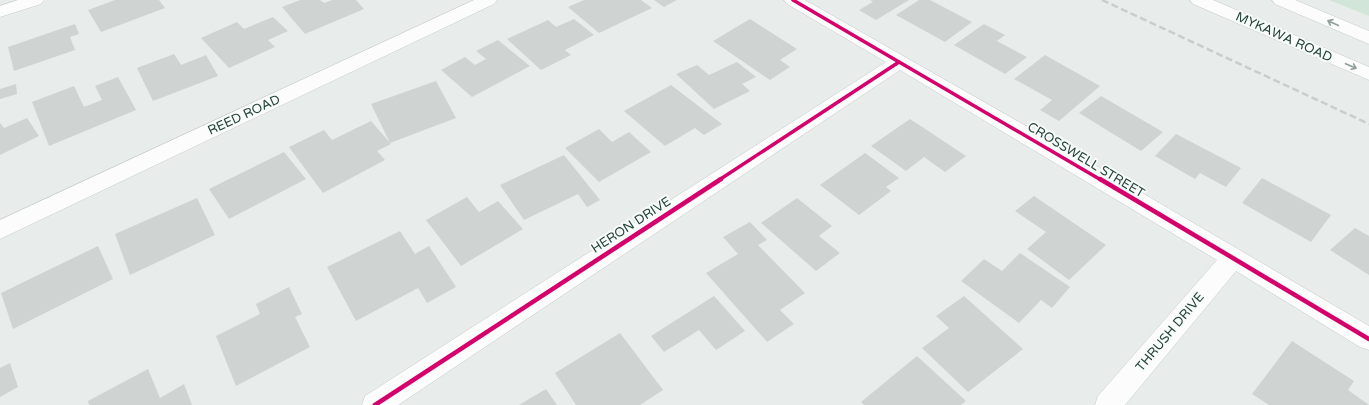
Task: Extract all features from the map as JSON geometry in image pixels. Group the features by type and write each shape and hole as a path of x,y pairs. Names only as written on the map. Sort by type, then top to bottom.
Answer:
{"street":[{"path":"0,12 35,0"},
{"name":"REED ROAD","path":"0,230 488,0"},
{"name":"CROSSWELL STREET","path":"793,0 1090,173 1232,259 1369,339"},
{"name":"MYKAWA ROAD","path":"1199,0 1369,74"},
{"path":"1281,0 1369,38"},
{"name":"HERON DRIVE","path":"375,405 899,62"},
{"name":"THRUSH DRIVE","path":"1108,405 1232,259"}],"green space":[{"path":"1329,0 1369,0 1369,16"}],"building":[{"path":"115,0 159,0 165,8 101,32 88,10"},
{"path":"300,0 320,0 324,3 332,0 356,0 364,9 305,34 282,7"},
{"path":"584,0 641,0 652,8 599,33 568,7"},
{"path":"654,0 677,0 664,7"},
{"path":"870,0 909,0 876,20 859,10 873,2"},
{"path":"919,0 930,0 972,22 945,42 896,15"},
{"path":"273,17 288,31 268,40 275,47 229,68 201,38 237,22 244,29"},
{"path":"574,19 594,35 565,50 571,55 541,70 507,39 548,20 556,27"},
{"path":"750,19 797,49 780,60 790,67 770,80 713,41"},
{"path":"75,24 79,34 70,37 75,50 14,71 8,47"},
{"path":"984,24 1005,35 997,41 1027,57 1005,74 954,45"},
{"path":"498,40 530,66 472,97 441,70 465,57 475,65 486,59 476,51"},
{"path":"174,54 181,65 206,55 218,76 153,101 137,68"},
{"path":"1045,55 1100,86 1059,121 1040,110 1052,100 1014,79"},
{"path":"737,62 756,77 742,84 750,91 714,109 676,74 697,65 709,75"},
{"path":"118,77 136,110 49,146 32,102 74,86 84,107 102,100 95,86"},
{"path":"436,81 456,118 390,143 371,104"},
{"path":"16,84 17,94 0,99 0,89"},
{"path":"671,85 722,124 704,135 695,128 665,146 624,111"},
{"path":"1101,96 1163,132 1141,151 1079,113"},
{"path":"27,118 39,136 0,155 0,123 4,128"},
{"path":"910,119 966,156 945,172 924,157 906,171 871,146"},
{"path":"371,121 391,144 377,151 385,160 323,193 289,147 324,130 332,140"},
{"path":"599,129 612,142 629,132 651,152 599,182 565,148"},
{"path":"1176,134 1241,168 1226,187 1200,173 1195,179 1155,156"},
{"path":"284,152 306,179 229,219 209,189"},
{"path":"865,153 899,178 886,187 891,191 859,215 820,185"},
{"path":"564,155 600,200 587,207 578,194 524,220 500,185"},
{"path":"1262,178 1331,215 1311,242 1242,203"},
{"path":"1034,196 1106,245 1069,280 1027,249 1046,232 1015,211"},
{"path":"467,197 479,212 498,201 523,229 461,266 426,220"},
{"path":"197,198 215,235 130,275 115,234"},
{"path":"797,198 832,226 819,236 840,253 816,271 761,223"},
{"path":"750,222 767,240 758,245 805,293 780,310 794,324 767,342 706,273 738,254 723,237"},
{"path":"1355,228 1369,236 1369,275 1330,250"},
{"path":"400,231 415,254 429,246 456,287 427,303 418,288 356,321 327,267"},
{"path":"98,246 113,279 13,329 1,293"},
{"path":"1020,253 1070,287 1052,308 1041,300 1019,323 961,281 984,259 1002,271"},
{"path":"289,287 302,314 295,317 310,347 236,386 216,336 260,314 256,304"},
{"path":"714,296 745,331 716,350 699,330 664,352 651,336"},
{"path":"964,296 1023,349 968,392 922,348 949,328 936,316"},
{"path":"620,333 663,390 640,405 576,405 555,373"},
{"path":"1292,341 1354,381 1348,390 1369,405 1269,405 1252,394"},
{"path":"917,356 966,401 961,405 864,405 861,402"},
{"path":"10,363 18,387 0,397 0,368"},
{"path":"148,369 160,398 184,384 192,405 89,405 88,401"},
{"path":"546,389 557,405 519,405"}],"railway":[{"path":"1102,0 1369,124"}],"cycle path":[{"path":"793,0 1090,173 1369,339"},
{"path":"375,405 899,62"}]}
